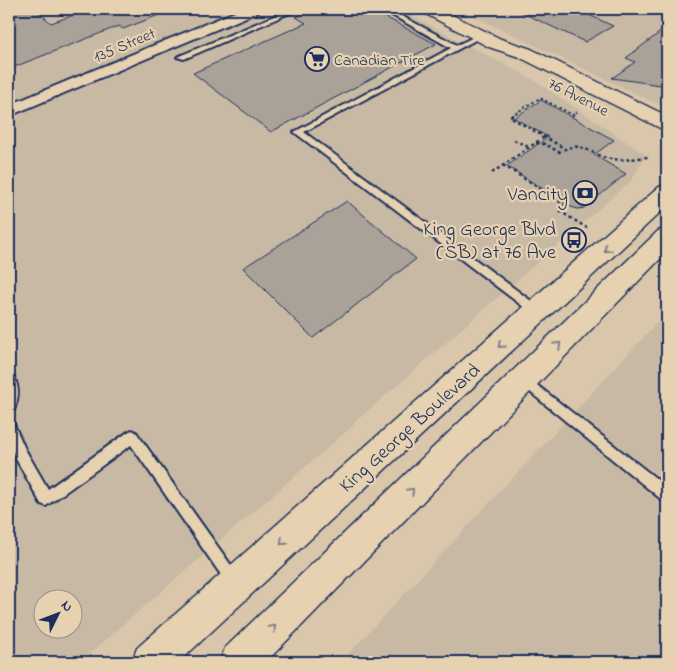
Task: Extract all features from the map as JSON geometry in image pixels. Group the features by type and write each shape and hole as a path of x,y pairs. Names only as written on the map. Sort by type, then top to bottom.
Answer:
{"main road":[{"name":"76 Avenue","path":"428,9 488,40 526,54 667,124"},
{"name":"76 Avenue","path":"488,40 512,61 667,141"},
{"name":"King George Boulevard","path":"152,662 667,193"},
{"name":"King George Boulevard","path":"239,662 667,236"}],"street":[{"name":"135 Street","path":"9,111 253,9"}],"lane":[{"path":"181,57 296,9"},
{"path":"384,9 456,48"},
{"path":"181,39 197,50"},
{"path":"488,40 456,48 298,132 538,312"},
{"path":"9,379 13,386 9,408"},
{"path":"523,379 667,495"},
{"path":"9,426 20,453 46,499 132,436 236,584"}],"path":[{"path":"564,148 510,117 540,98 573,115 577,112"},
{"path":"492,173 544,137"},
{"path":"514,140 530,147"},
{"path":"536,142 545,144 559,152 568,145 586,147 604,158 616,160 648,157"},
{"path":"503,166 565,205 558,210 587,228"}],"shaded area":[{"path":"9,9 399,9 534,80 646,155 631,181 355,424 80,662 9,662"},
{"path":"459,9 667,9 667,106 655,103"},
{"path":"667,312 667,662 341,662"}],"building":[{"path":"9,9 35,9 51,23 91,9 172,10 123,29 119,26 9,69"},
{"name":"Canadian Tire","path":"315,9 370,9 436,44 271,132 193,73 306,23 296,17"},
{"path":"514,9 576,9 613,26 585,42"},
{"path":"667,27 667,86 612,78 635,62 626,58"},
{"path":"541,100 614,140 594,155 626,174 584,208 571,207 507,166 548,137 514,118"},
{"path":"347,201 416,259 313,338 243,268"}],"place":[{"name":"Canadian Tire","path":"317,59"},
{"name":"Vancity","path":"585,193"},
{"name":"King George Blvd (SB) at 76 Ave","path":"574,240"}]}
